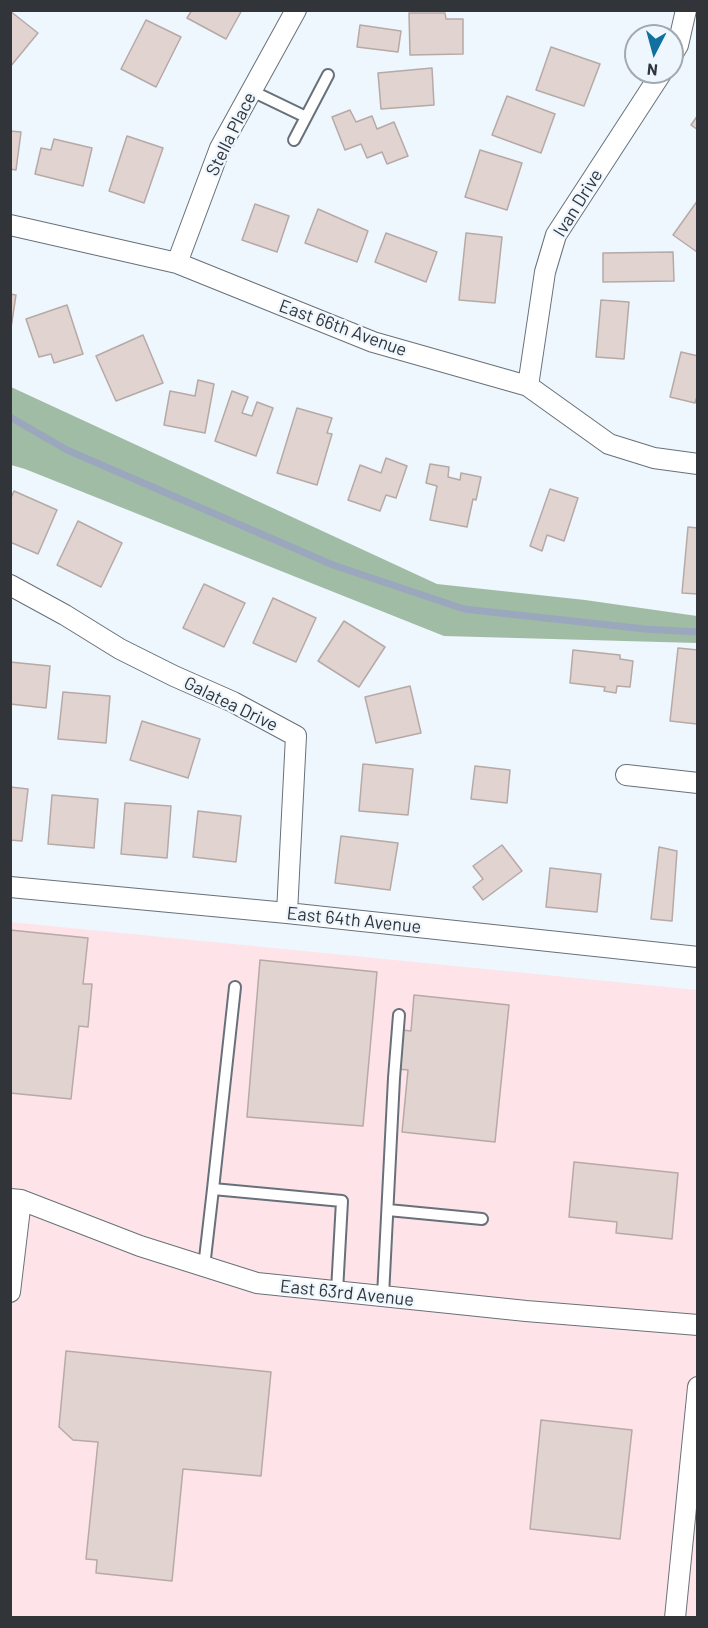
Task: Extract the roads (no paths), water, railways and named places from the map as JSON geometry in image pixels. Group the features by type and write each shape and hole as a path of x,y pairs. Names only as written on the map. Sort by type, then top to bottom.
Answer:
{"street":[{"name":"Stella Place","path":"177,263 220,148 296,10"},
{"name":"Ivan Drive","path":"528,386 545,272 556,235 654,84"},
{"name":"East 66th Avenue","path":"10,225 177,263 373,342 528,386 609,444 654,458 698,464"},
{"name":"Galatea Drive","path":"10,585 120,649 233,702 296,736 287,913"},
{"path":"626,775 698,783"},
{"name":"East 64th Avenue","path":"10,887 287,913 698,957"},
{"path":"10,1292 16,1200"},
{"name":"East 63rd Avenue","path":"16,1200 140,1246 257,1283 526,1311 698,1325"},
{"path":"675,1617 698,1387"}],"lane":[{"path":"294,141 328,75"},
{"path":"252,91 306,117"},
{"path":"204,1267 235,987"},
{"path":"383,1296 399,1015"},
{"path":"213,1189 342,1201 337,1291"},
{"path":"388,1210 482,1219"}],"waterway":[{"path":"10,417 67,450 333,565 464,609 645,629 698,632"}]}
